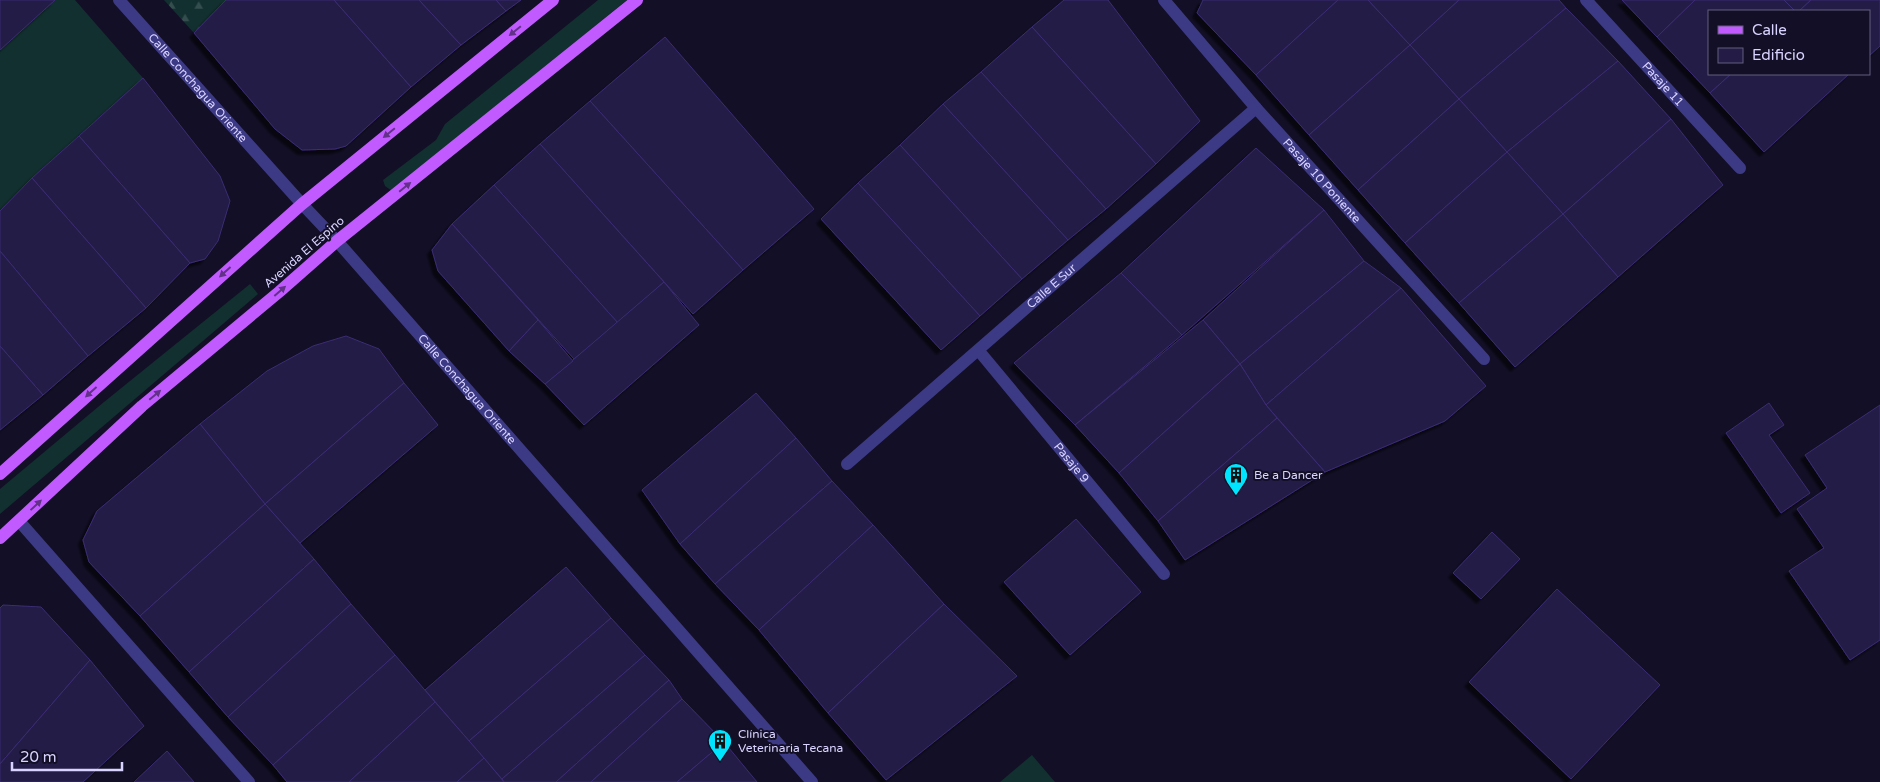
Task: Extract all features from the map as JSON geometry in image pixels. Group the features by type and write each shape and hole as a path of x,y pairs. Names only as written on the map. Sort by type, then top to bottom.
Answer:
{"main road":[{"path":"0,474 302,204 553,0"},
{"name":"Avenida El Espino","path":"0,538 142,406 280,292 337,240 637,0"}],"street":[{"name":"Calle Conchagua Oriente","path":"119,0 302,204 337,240 812,782"},
{"name":"Pasaje 10 Poniente","path":"1164,0 1256,108 1484,359"},
{"name":"Pasaje 11","path":"1586,0 1740,168"},
{"name":"Calle E Sur","path":"847,464 1256,108"},
{"name":"Pasaje 9","path":"979,351 1164,574"},
{"path":"19,521 249,782"}],"green space":[{"path":"54,0 75,0 143,78 32,178 0,211 0,45"},
{"path":"164,0 230,0 194,33"},
{"path":"598,0 627,0 392,191 385,186 383,180 436,140 445,124"},
{"path":"250,284 258,294 0,514 0,489"},
{"path":"1032,755 1055,782 1000,782"}],"building":[{"path":"0,0 55,0 0,50"},
{"path":"226,0 334,0 411,87 346,146 335,149 302,150 275,129 194,33"},
{"path":"334,0 419,0 461,45 411,87"},
{"path":"419,0 496,0 506,11 461,45"},
{"path":"496,0 521,0 506,11"},
{"path":"1064,0 1108,0 1200,121 1156,164 1032,27"},
{"path":"1203,0 1338,0 1256,75 1197,13"},
{"path":"1338,0 1368,0 1410,45 1309,135 1256,75"},
{"path":"1368,0 1459,0 1410,45"},
{"path":"1459,0 1559,0 1566,8 1459,99 1410,45"},
{"path":"1622,0 1695,0 1657,37"},
{"path":"1695,0 1784,0 1794,10 1708,10 1708,75 1730,75 1710,93 1657,37"},
{"path":"1784,0 1811,0 1800,10 1794,10"},
{"path":"1811,0 1880,0 1880,46 1870,55 1870,10 1800,10"},
{"path":"1566,8 1618,61 1507,152 1459,99"},
{"path":"1032,27 1156,164 1106,209 981,72"},
{"path":"665,37 814,209 743,270 590,101"},
{"path":"1410,45 1459,99 1358,190 1309,135"},
{"path":"1618,61 1671,119 1563,214 1507,152"},
{"path":"981,72 1106,209 1068,240 943,104"},
{"path":"1730,75 1848,75 1764,152 1710,93"},
{"path":"143,78 220,176 230,201 218,241 205,259 190,263 79,136"},
{"path":"1459,99 1507,152 1405,243 1358,190"},
{"path":"590,101 743,270 693,314 540,144"},
{"path":"943,104 1068,240 1022,279 900,145"},
{"path":"1671,119 1723,185 1618,277 1563,214"},
{"path":"79,136 190,263 146,308 32,178"},
{"path":"540,144 664,282 618,323 494,185"},
{"path":"900,145 1022,279 980,316 858,183"},
{"path":"1256,148 1324,210 1182,335 1121,273"},
{"path":"1507,152 1563,214 1459,303 1405,243"},
{"path":"32,178 146,308 88,356 0,251 0,211"},
{"path":"858,183 980,316 941,350 821,219"},
{"path":"494,185 618,323 574,359 452,224"},
{"path":"1324,210 1364,261 1240,364 1203,320"},
{"path":"1563,214 1618,277 1515,367 1459,303"},
{"path":"452,224 538,320 509,351 438,271 432,250"},
{"path":"0,251 88,356 43,395 0,346"},
{"path":"1364,261 1401,288 1266,405 1240,364"},
{"path":"1121,273 1182,335 1075,425 1014,363"},
{"path":"664,282 699,325 584,425 545,384"},
{"path":"1401,288 1486,386 1445,421 1325,472 1266,405"},
{"path":"538,320 573,361 545,384 509,351"},
{"path":"1203,320 1240,364 1119,473 1075,425"},
{"path":"346,336 379,349 404,383 265,504 200,424 267,371 313,346"},
{"path":"0,346 43,395 0,430"},
{"path":"1240,364 1266,405 1277,418 1158,521 1119,473"},
{"path":"404,383 438,425 300,543 265,504"},
{"path":"756,393 796,438 680,544 642,490"},
{"path":"1769,403 1784,425 1769,435 1810,493 1781,513 1726,433"},
{"path":"1880,405 1880,640 1850,660 1789,571 1824,548 1797,509 1827,488 1805,455"},
{"name":"Be a Dancer","path":"1277,418 1325,472 1185,560 1158,521"},
{"path":"200,424 265,504 140,616 89,562 83,540 97,511"},
{"path":"796,438 832,481 715,584 680,544"},
{"path":"832,481 873,525 759,630 715,584"},
{"path":"265,504 314,559 189,672 140,616"},
{"path":"1076,519 1141,592 1070,655 1004,582"},
{"path":"873,525 944,604 828,713 759,630"},
{"path":"1492,532 1520,559 1481,599 1453,573"},
{"path":"314,559 351,604 228,717 189,672"},
{"path":"566,567 611,618 469,741 425,690"},
{"path":"1557,589 1660,685 1571,779 1469,682"},
{"path":"351,604 395,655 273,765 228,717"},
{"path":"944,604 1017,676 886,780 828,713"},
{"path":"3,605 41,607 90,660 0,764 0,608"},
{"path":"611,618 645,655 502,779 469,741"},
{"path":"395,655 435,702 349,782 287,782 273,765"},
{"path":"645,655 669,680 556,782 504,782 502,779"},
{"path":"90,660 144,726 83,782 0,782 0,764"},
{"path":"669,680 682,699 591,782 556,782"},
{"path":"682,699 724,742 677,782 591,782"},
{"path":"435,702 484,758 457,782 349,782"},
{"name":"Clínica Veterinaria Tecana","path":"724,742 757,782 677,782"},
{"path":"167,751 194,782 134,782"},
{"path":"484,758 504,782 457,782"}],"place":[{"name":"Be a Dancer","path":"1236,496"},
{"name":"Clínica Veterinaria Tecana","path":"720,762"}]}
